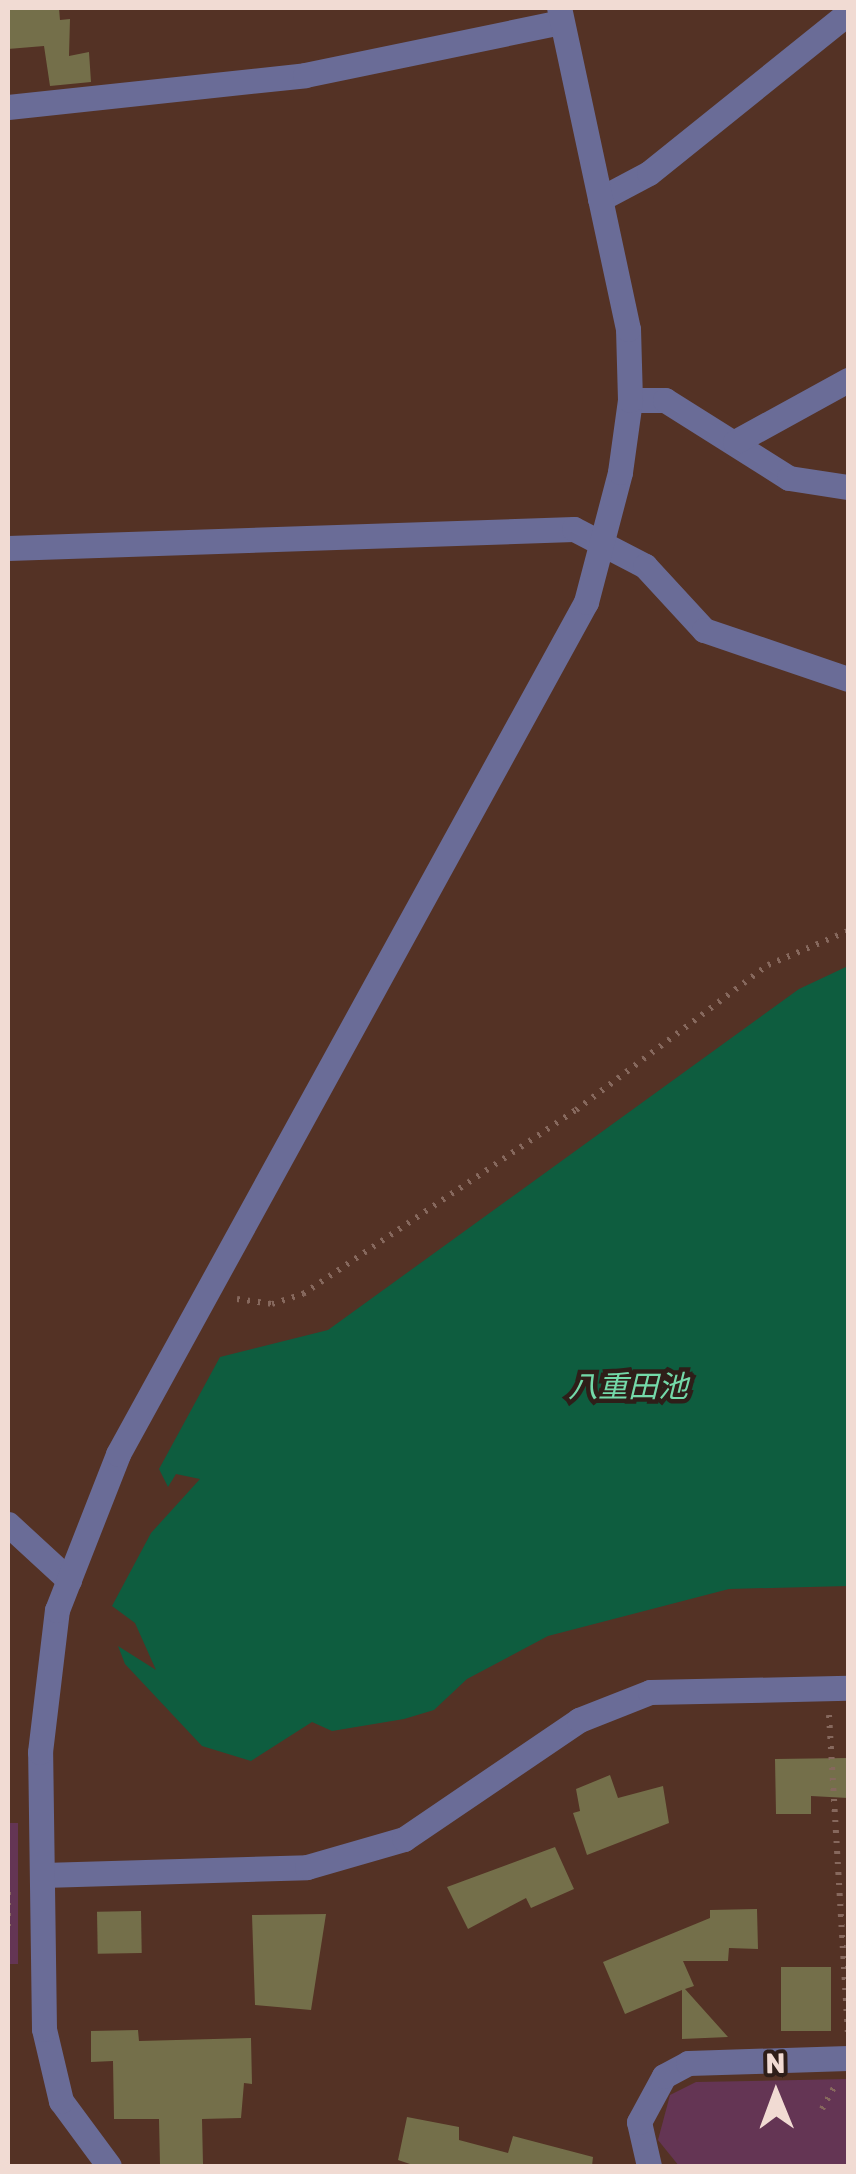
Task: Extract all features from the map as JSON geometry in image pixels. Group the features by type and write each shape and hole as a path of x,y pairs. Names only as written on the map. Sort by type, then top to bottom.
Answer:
{"street":[{"path":"8,107 305,75 560,14 600,199 621,272 630,400 604,543 586,602 118,1454 69,1580 42,1704 44,2029 52,2077 109,2166"},
{"path":"600,199 648,173 837,14"},
{"path":"736,442 848,380"},
{"path":"630,400 665,400 789,478 848,486"},
{"path":"8,548 574,529 645,566 704,630 848,679"},
{"path":"8,1524 69,1580"},
{"path":"43,1875 307,1867 404,1839 579,1720 650,1692 838,1689"},
{"path":"649,2166 639,2122 664,2076 688,2063 848,2058"}],"path":[{"path":"208,1289 272,1304 303,1294 576,1110 768,965 848,931"},
{"path":"838,1689 848,2038"}],"shaded area":[{"path":"8,1823 18,1823 18,1964 8,1964"},
{"path":"848,2079 848,2166 679,2166 658,2140 670,2095 696,2082"}],"water":[{"name":"八重田池","path":"848,966 848,1586 729,1589 548,1636 467,1679 434,1710 332,1731 312,1722 251,1761 202,1746 125,1664 118,1646 156,1670 135,1623 112,1606 151,1533 200,1479 176,1474 168,1487 159,1469 220,1357 328,1330 799,989"}],"building":[{"path":"8,8 59,8 60,20 70,19 69,56 89,52 91,82 50,86 44,46 8,49"},
{"path":"848,1758 848,1798 811,1796 811,1814 776,1814 775,1759"},
{"path":"610,1775 618,1798 663,1786 669,1823 587,1855 573,1813 580,1811 576,1789"},
{"path":"555,1847 574,1889 531,1908 526,1898 468,1929 447,1887"},
{"path":"757,1909 758,1949 729,1948 728,1961 683,1961 694,1986 685,1989 728,2037 682,2039 682,1990 625,2014 603,1962 710,1918 710,1910"},
{"path":"141,1911 142,1953 98,1954 97,1912"},
{"path":"326,1914 311,2010 255,2005 252,1915"},
{"path":"781,1967 831,1967 831,2031 781,2031"},
{"path":"138,2030 139,2041 251,2038 252,2084 244,2083 241,2118 202,2119 203,2164 160,2165 159,2119 114,2119 113,2061 91,2062 91,2031"},
{"path":"407,2117 459,2127 459,2140 508,2153 513,2136 593,2157 592,2166 416,2166 398,2160"}]}
